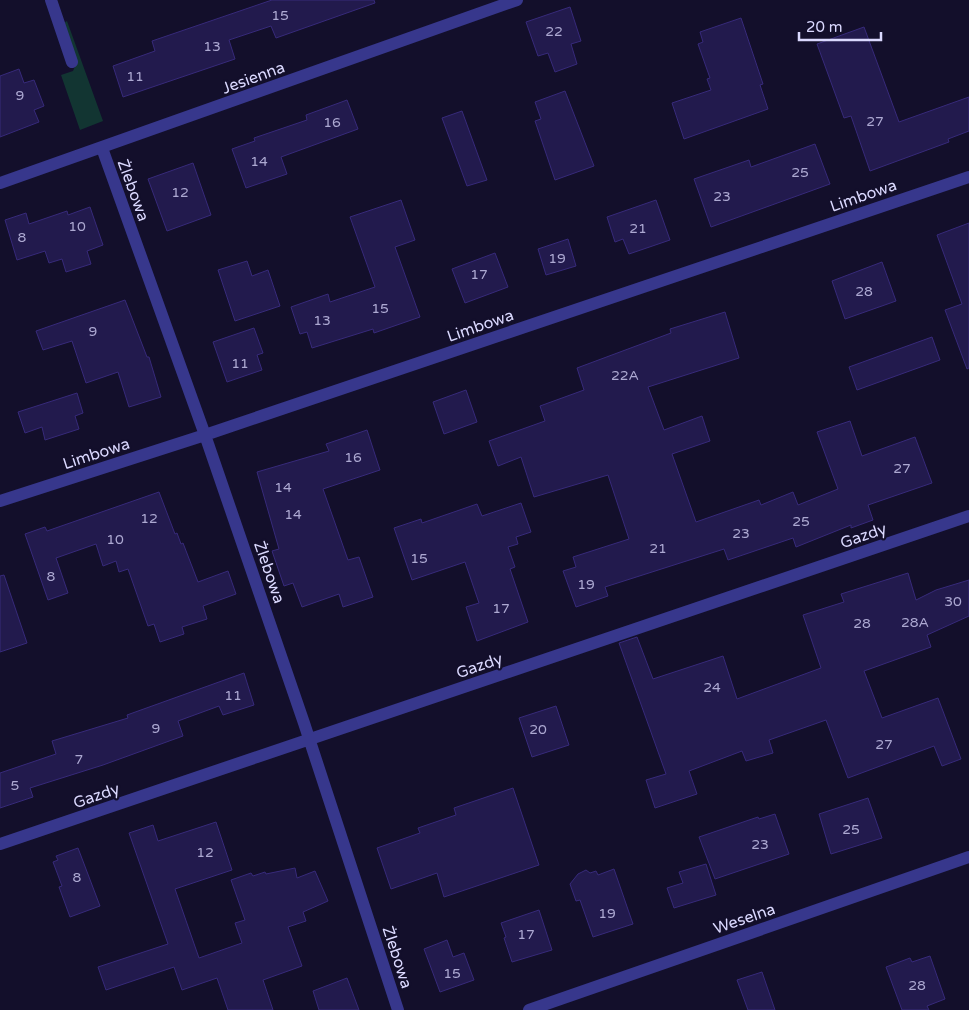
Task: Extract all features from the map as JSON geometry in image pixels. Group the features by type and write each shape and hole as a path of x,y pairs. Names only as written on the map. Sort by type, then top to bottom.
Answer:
{"street":[{"path":"50,0 72,62"},
{"name":"Jesienna","path":"0,183 517,0"},
{"name":"Żlebowa","path":"102,148 205,435 310,739 398,1010"},
{"name":"Limbowa","path":"0,501 205,435 969,177"},
{"name":"Gazdy","path":"0,844 969,516"},
{"name":"Weselna","path":"529,1010 969,857"}],"green space":[{"path":"67,21 103,121 80,130 61,75 73,71 76,64 64,23"}],"building":[{"path":"272,0 374,0 375,3 276,38 271,26 229,40 235,59 123,97 113,66 155,51 152,41"},
{"path":"570,7 581,41 571,44 577,64 555,72 548,53 538,56 526,22"},
{"path":"741,18 763,84 760,85 768,109 684,139 672,103 711,90 707,79 710,78 698,44 703,42 700,32"},
{"path":"864,27 899,122 969,97 969,131 948,139 949,142 870,171 851,116 844,118 817,44"},
{"path":"19,69 24,83 34,80 44,106 34,110 39,122 0,137 0,76"},
{"path":"565,91 594,166 555,180 535,121 541,119 535,102"},
{"path":"347,100 358,129 281,157 287,174 246,188 232,149 255,141 254,138 307,120 306,115"},
{"path":"462,111 487,180 467,186 442,118"},
{"path":"815,144 830,184 711,227 694,179 749,160 751,167"},
{"path":"193,163 211,215 167,231 148,179"},
{"path":"401,200 415,240 395,247 420,317 374,333 373,329 312,348 307,332 300,334 291,307 328,294 330,302 375,287 350,217"},
{"path":"656,200 670,240 629,254 623,239 615,242 607,217"},
{"path":"90,207 103,245 87,251 91,264 66,272 62,259 49,263 45,251 17,260 5,220 26,213 29,224 67,211 68,215"},
{"path":"969,223 969,368 967,369 945,310 962,304 937,235"},
{"path":"568,239 576,266 546,275 538,249"},
{"path":"495,253 508,287 465,303 452,269"},
{"path":"247,261 252,276 268,270 280,306 235,321 218,270"},
{"path":"882,262 896,301 845,319 832,281"},
{"path":"125,300 147,357 149,357 161,397 129,407 118,372 86,383 72,341 43,350 36,331"},
{"path":"725,312 739,358 648,387 664,430 702,416 710,441 672,454 696,522 759,500 761,505 793,492 798,505 838,489 817,432 850,421 862,456 915,437 932,483 868,505 873,520 851,528 851,525 796,547 793,538 728,560 724,549 605,587 608,596 576,607 563,571 576,567 573,557 629,539 608,475 534,497 521,457 498,466 489,441 545,421 540,406 584,390 577,368 671,333 670,329"},
{"path":"254,328 263,353 257,355 262,370 227,382 213,342"},
{"path":"932,337 940,360 857,390 849,367"},
{"path":"466,390 477,422 444,434 433,402"},
{"path":"77,393 83,413 75,416 79,429 45,440 42,427 25,433 18,412"},
{"path":"367,430 380,470 323,489 348,560 359,557 373,597 343,607 339,594 302,607 293,583 284,586 272,551 279,549 257,472 329,451 326,444"},
{"path":"159,492 175,534 177,533 181,544 183,543 198,582 228,571 236,594 203,606 207,619 182,627 184,634 160,642 154,624 148,626 128,569 119,572 116,561 103,566 96,544 56,558 68,593 48,600 25,534 45,527 47,531"},
{"path":"521,503 531,532 516,537 518,544 508,547 515,567 510,569 528,622 477,641 466,607 479,603 465,562 412,580 394,528 421,519 422,523 477,504 482,516"},
{"path":"908,573 916,600 936,590 969,580 969,616 927,635 931,647 864,671 882,718 938,698 961,759 942,766 934,746 848,778 826,720 769,740 773,753 746,761 742,751 689,771 697,794 655,808 646,780 666,774 619,643 637,637 653,679 723,656 737,699 821,668 803,615 844,602 841,594"},
{"path":"4,575 27,643 0,652 0,576"},
{"path":"244,673 254,705 223,715 219,706 178,721 183,736 103,765 30,788 33,797 0,808 0,773 56,754 52,741 128,718 127,715"},
{"path":"556,706 569,745 532,757 519,718"},
{"path":"513,788 539,865 444,897 437,873 391,889 377,848 420,833 418,828 456,815 454,808"},
{"path":"868,798 882,838 831,854 819,814"},
{"path":"775,814 789,854 715,879 699,837 758,817 759,819"},
{"path":"216,822 232,870 175,889 199,958 242,943 235,923 245,920 231,880 251,873 253,876 265,872 266,874 295,868 297,878 315,871 328,901 303,912 306,921 288,927 302,966 263,980 273,1010 228,1010 217,978 182,990 174,967 106,990 98,967 168,944 129,833 153,825 158,841"},
{"path":"78,848 100,906 70,917 59,887 62,886 53,862 58,860 56,856"},
{"path":"706,864 716,895 674,908 667,888 683,883 679,872"},
{"path":"614,869 633,924 593,937 580,900 576,901 570,884 578,874 586,870 590,873 596,871 598,875"},
{"path":"539,910 552,950 512,962 501,923"},
{"path":"447,940 453,957 464,953 474,980 440,992 424,949"},
{"path":"930,956 945,999 927,1006 929,1010 902,1010 886,967 910,958 912,962"},
{"path":"762,972 775,1010 748,1010 737,980"},
{"path":"347,978 359,1010 319,1010 313,991"}]}
